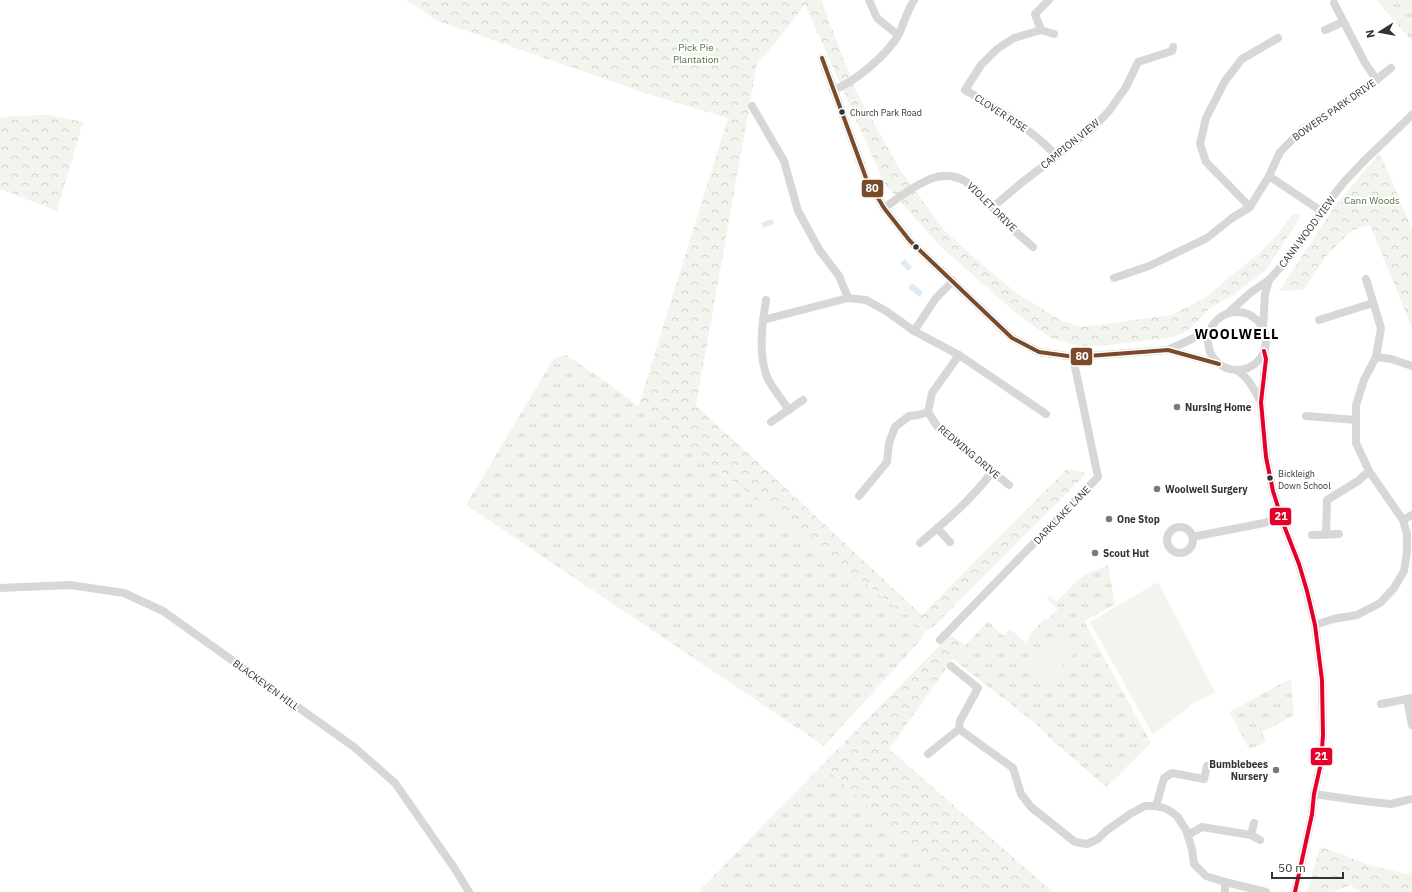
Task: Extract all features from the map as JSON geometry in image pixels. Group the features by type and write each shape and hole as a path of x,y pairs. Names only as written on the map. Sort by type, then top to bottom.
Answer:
{"street":[{"path":"869,0 876,18 898,35"},
{"path":"833,90 846,85 859,76 882,55 898,35 907,11 914,0"},
{"path":"1049,0 1035,14 1041,30 1054,34"},
{"path":"1334,3 1365,62 1377,80"},
{"path":"1325,30 1343,22"},
{"name":"CLOVER RISE","path":"1041,30 1014,38 997,49 981,65 965,90 1004,112 1028,130 1057,156"},
{"path":"1250,207 1206,162 1200,144 1206,118 1225,81 1242,59 1278,38"},
{"name":"CAMPION VIEW","path":"993,207 1020,184 1093,128 1109,112 1126,87 1138,62 1172,51 1173,47"},
{"path":"822,58 866,178 884,208 910,241 1012,338 1039,352 1075,357 1168,350 1236,370 1241,373 1252,386 1261,402"},
{"name":"BOWERS PARK DRIVE","path":"1114,278 1149,266 1207,238 1232,218 1250,207 1269,176 1280,152 1302,130 1353,98 1391,68"},
{"path":"752,106 784,161 798,211 820,251 839,276 848,298"},
{"name":"CANN WOOD VIEW","path":"1228,313 1250,293 1269,280 1286,261 1321,211 1345,182 1365,160 1412,116"},
{"name":"VIOLET DRIVE","path":"884,208 914,188 933,178 949,176 967,181 993,207 1003,220 1033,247"},
{"path":"1269,176 1321,211"},
{"path":"1315,625 1333,619 1357,615 1380,603 1394,588 1404,571 1408,552 1407,534 1403,520 1369,471 1356,444 1356,405 1364,380 1376,357 1381,328 1366,279"},
{"name":"CANN WOOD VIEW","path":"1263,328 1265,294 1269,280"},
{"path":"914,332 936,298 953,281"},
{"path":"763,320 848,298 866,300 886,311 914,332 959,355 1046,414"},
{"path":"766,300 761,337 763,359 768,380 789,410"},
{"path":"1319,320 1373,303"},
{"path":"1219,364 1209,349 1209,331 1213,323 1220,317 1236,311 1245,312 1256,318 1263,328 1266,339 1264,351 1258,361 1248,368 1236,370"},
{"path":"1168,350 1209,331"},
{"path":"1264,351 1266,359 1261,402 1266,457 1273,491 1299,564 1315,625 1322,680 1323,735 1321,763 1314,794 1312,814 1295,892"},
{"path":"859,496 887,462 889,443 895,427 909,416 928,412 932,393 959,355"},
{"name":"DARKLAKE LANE","path":"940,640 1098,477 1075,357"},
{"path":"1376,357 1391,359 1412,366"},
{"path":"771,422 803,400"},
{"name":"REDWING DRIVE","path":"928,412 937,426 1009,485"},
{"path":"1306,416 1356,420"},
{"path":"1326,535 1327,500 1358,481 1369,471"},
{"path":"920,543 964,504 992,472"},
{"path":"1403,520 1412,515"},
{"path":"1192,537 1264,523 1281,516"},
{"path":"937,528 950,542"},
{"path":"1312,535 1339,534"},
{"name":"BLACKEVEN HILL","path":"0,588 70,585 124,593 163,611 354,747 395,783 455,869 469,892"},
{"path":"928,754 959,728 960,721 978,688 951,666"},
{"path":"1381,704 1410,699 1412,726"},
{"path":"959,728 1013,768 1021,794 1031,807 1075,842 1087,844 1098,839 1106,831 1130,814 1145,806 1156,806 1167,809 1177,816 1188,835 1194,864 1206,876 1266,892"},
{"path":"1156,806 1164,778 1172,773 1204,779 1207,766"},
{"path":"1314,794 1391,804 1412,799"},
{"path":"1251,835 1254,823"},
{"path":"1188,835 1202,827 1251,835 1260,840"},
{"path":"1224,892 1225,882"}],"green space":[{"name":"Pick Pie Plantation","path":"406,0 821,0 855,89 900,170 944,230 979,262 1018,294 1062,321 1082,327 1171,315 1203,299 1257,255 1277,235 1294,213 1301,216 1266,270 1233,295 1210,308 1191,328 1182,334 1167,338 1111,345 1078,346 1051,338 1017,314 939,245 884,183 805,4 778,40 757,64 696,405 922,615 1067,469 1087,473 934,626 926,631 638,407 728,118 651,95 438,21"},
{"path":"1376,0 1412,0 1412,41"},
{"path":"49,115 83,122 57,211 0,189 0,118 10,116"},
{"name":"Cann Woods","path":"1380,153 1412,229 1412,328 1370,225 1352,230 1327,255 1303,290 1279,291 1337,203"},
{"path":"566,355 608,383 926,631 918,643 824,746 466,505 554,358"},
{"path":"1108,565 1115,604 1084,621 1151,743 1106,787 1053,741 1037,725 953,659 988,621 1003,636 1010,629 1025,642 1030,637 1029,635 1045,619 1047,620 1058,609 1047,599 1050,596 1056,602 1085,575"},
{"path":"1158,582 1215,692 1192,704 1153,735 1090,622"},
{"path":"950,635 966,645 953,659 889,749 1053,892 963,892 822,765"},
{"path":"1058,636 1075,653 1046,683 1028,666"},
{"path":"1288,680 1291,680 1294,715 1262,732 1266,742 1249,749 1229,712"},
{"path":"822,765 963,892 698,892"},
{"path":"1320,847 1368,865 1407,874 1412,872 1412,892 1360,892 1351,885 1332,892 1307,892"}],"shaded area":[{"path":"772,219 774,224 763,228 761,223"},
{"path":"905,259 912,267 908,271 900,263"},
{"path":"912,283 923,292 920,297 908,288"}],"transit line":[{"name":"80","path":"822,58 866,178 884,208 910,241 1012,338 1039,352 1075,357 1168,350 1219,364"},
{"name":"21","path":"1264,351 1266,359 1261,402 1266,457 1273,491 1307,591 1315,625 1322,680 1323,735 1321,763 1314,794 1312,814 1295,892"}],"place":[{"name":"Church Park Road","path":"842,112"},
{"name":"Nursing Home","path":"1177,407"},
{"name":"Bickleigh Down School","path":"1270,478"},
{"name":"Woolwell Surgery","path":"1157,489"},
{"name":"One Stop","path":"1109,519"},
{"name":"Scout Hut","path":"1095,553"},
{"name":"Bumblebees Nursery","path":"1276,770"}],"district":[{"name":"WOOLWELL","path":"1237,334"}]}
